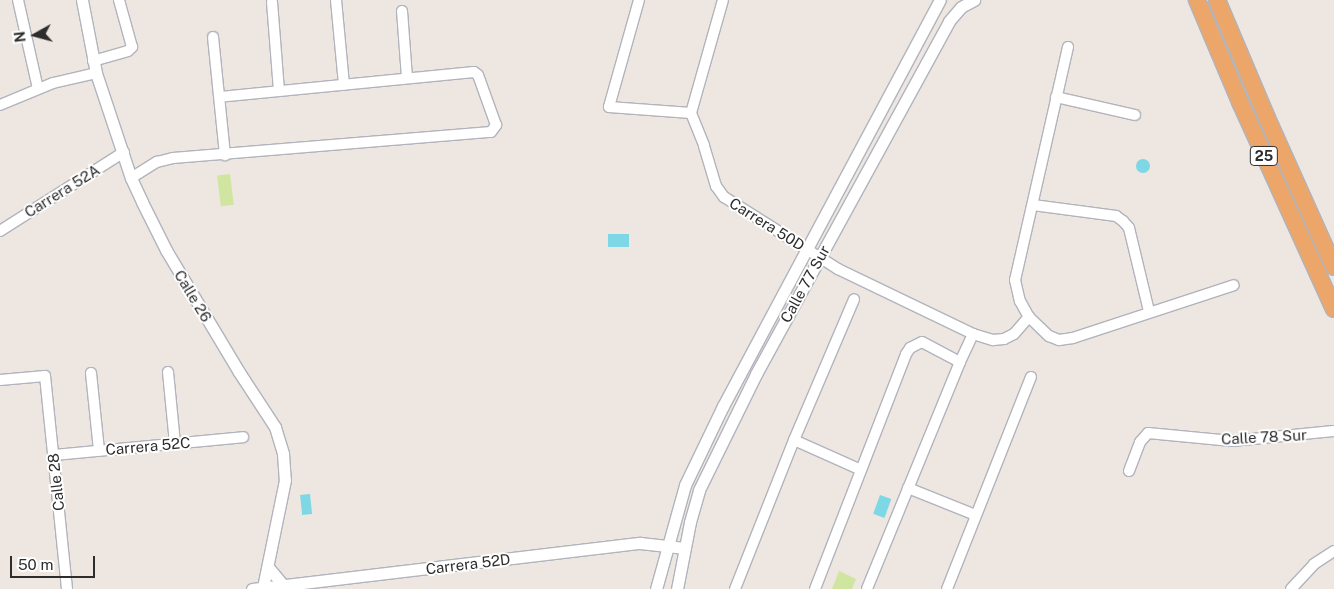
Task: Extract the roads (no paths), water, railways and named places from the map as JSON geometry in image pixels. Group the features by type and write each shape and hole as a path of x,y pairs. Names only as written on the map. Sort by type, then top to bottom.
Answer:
{"highway":[{"path":"1181,0 1198,1"},
{"name":"25","path":"1217,0 1264,112 1334,267"},
{"name":"25","path":"1198,1 1244,111 1334,309"}],"street":[{"path":"18,0 38,89"},
{"name":"Calle 26","path":"82,0 96,74 124,152 131,178 166,250 239,372 275,427 283,454 285,480 268,567 259,588"},
{"path":"93,61 128,51 132,47 119,0"},
{"path":"336,0 344,85"},
{"path":"639,0 609,107 690,113 723,0"},
{"name":"Calle 77 Sur","path":"656,589 685,485 723,406 940,0"},
{"name":"Calle 77 Sur","path":"677,589 698,490 756,374 949,21 961,8 974,0"},
{"path":"272,2 279,91"},
{"path":"402,11 407,78"},
{"path":"213,37 225,154"},
{"path":"1068,47 1015,280 1020,301 1029,317 1049,336 1059,340 1082,335 1149,311 1234,285"},
{"path":"131,178 165,159 491,132 495,129 496,125 478,75 474,72 220,97"},
{"path":"0,105 38,89 96,74"},
{"path":"1056,98 1135,114"},
{"name":"Carrera 50D","path":"690,113 702,139 716,186 724,197 851,277 973,334 993,340 1004,339 1014,334 1029,317"},
{"name":"Carrera 52A","path":"0,231 124,152"},
{"path":"1033,204 1116,216 1123,220 1129,228 1149,311"},
{"path":"735,589 794,440 854,299"},
{"path":"867,589 973,334"},
{"path":"815,589 910,348 922,342 929,343 960,362"},
{"path":"168,372 175,444"},
{"path":"91,373 99,451"},
{"name":"Calle 28","path":"0,380 45,376 68,589"},
{"path":"947,589 1031,377"},
{"name":"Calle 78 Sur","path":"1129,471 1140,442 1148,432 1232,441 1334,431"},
{"name":"Carrera 52C","path":"54,456 243,437"},
{"path":"794,440 861,470"},
{"path":"908,488 975,515"},
{"name":"Carrera 52D","path":"259,588 631,544 667,545 685,548"},
{"path":"1291,589 1314,564 1334,551"},
{"path":"268,567 285,586"}],"water":[{"path":"1140,159 1146,159 1150,166 1146,173 1140,173 1136,169 1136,163"},
{"path":"608,234 629,234 629,247 608,247"},
{"path":"310,494 312,514 302,515 300,495"},
{"path":"880,495 891,499 884,518 873,514"}]}
